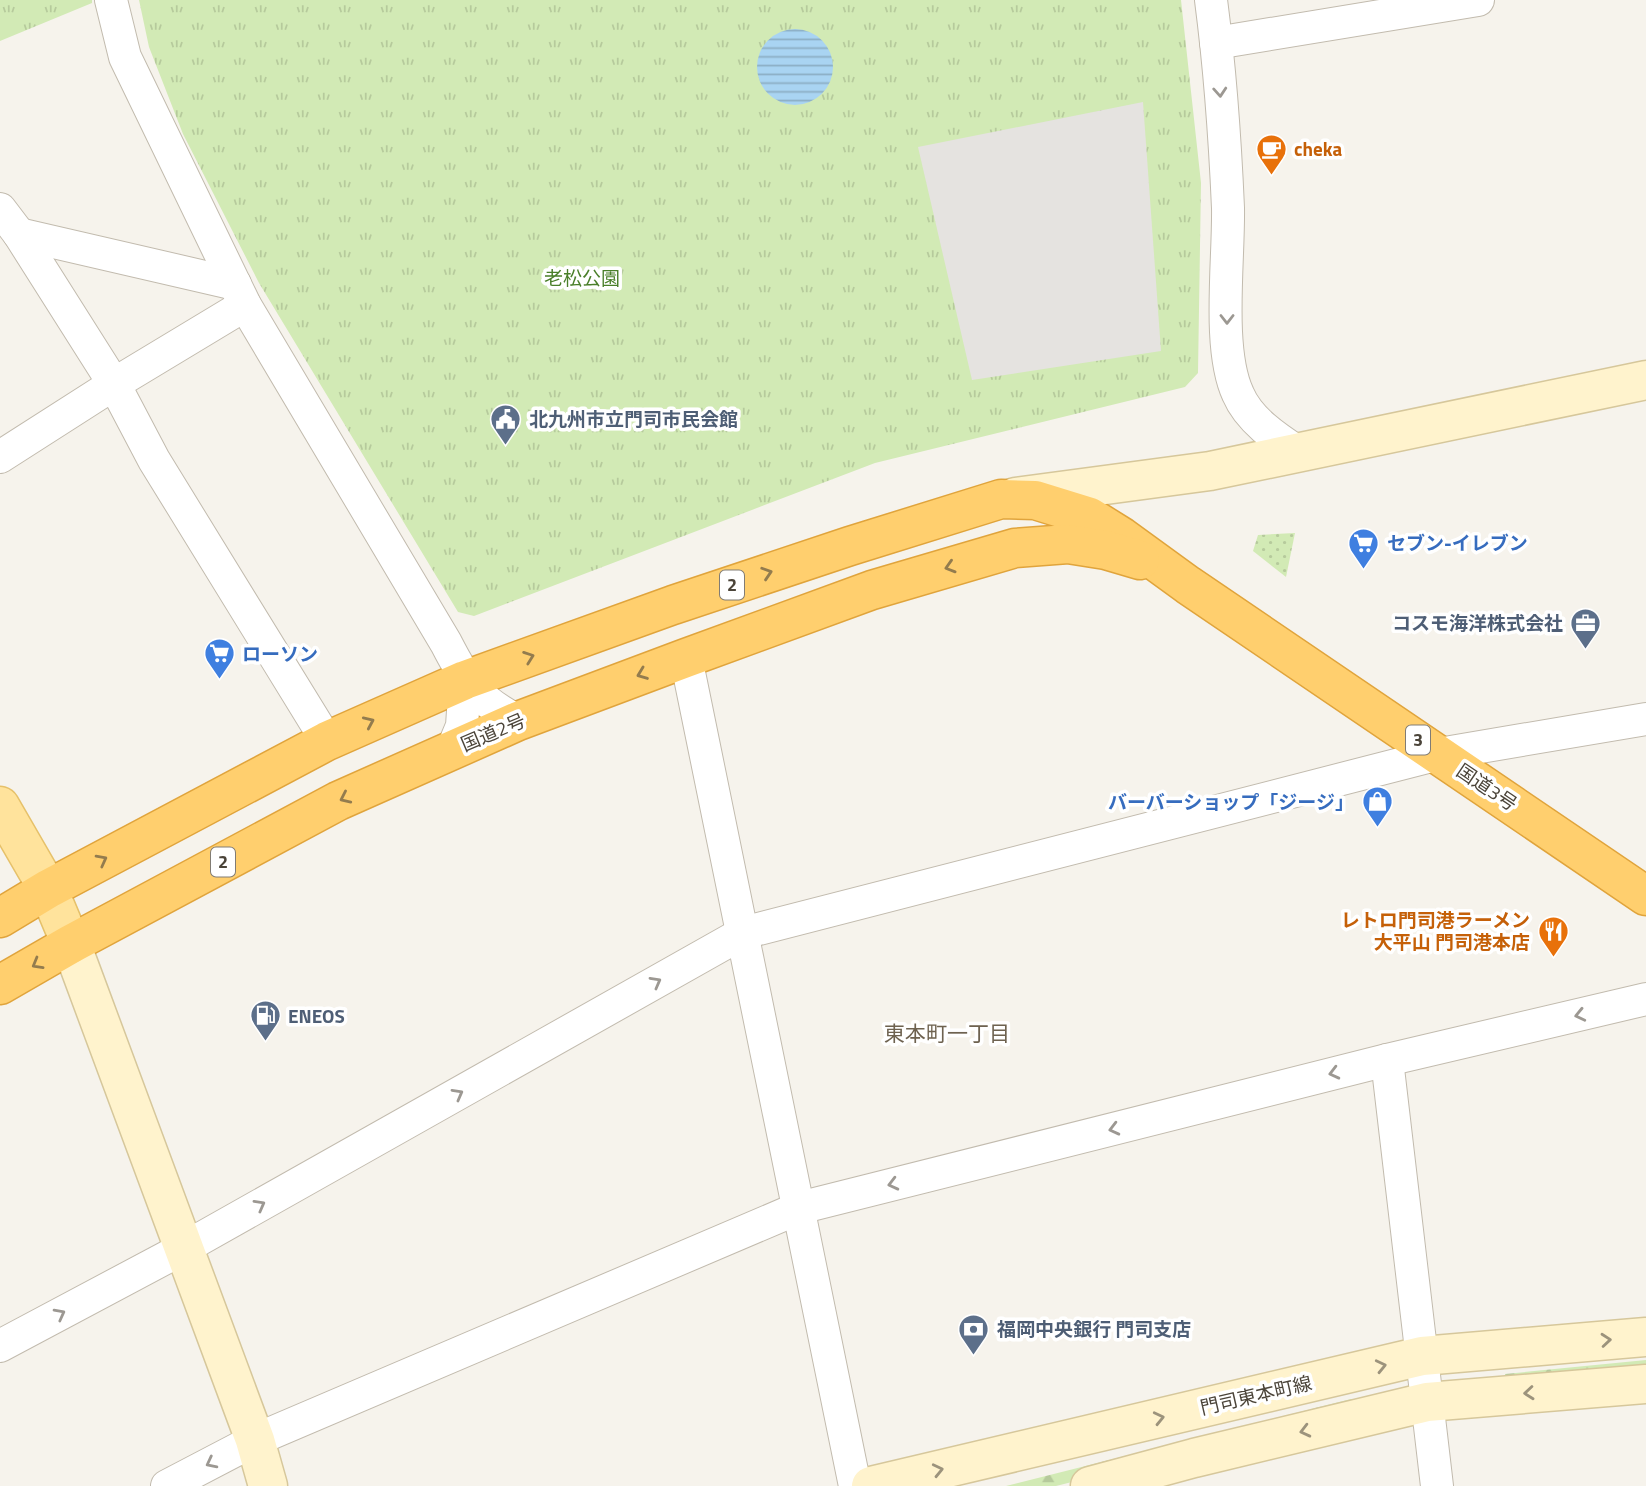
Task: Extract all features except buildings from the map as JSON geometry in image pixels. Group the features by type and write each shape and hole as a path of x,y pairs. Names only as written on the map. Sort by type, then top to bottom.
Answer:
{"highway":[{"name":"2","path":"0,918 48,888 327,741 465,680 685,600 850,545 1001,499"},
{"name":"国道3号","path":"1001,499 1035,500 1090,517 1646,896"},
{"name":"国道3号","path":"1015,548 1068,544 1106,550 1139,559 1188,585"},
{"name":"国道2号","path":"0,985 71,944 338,802 517,721 872,590 1015,548"}],"main road":[{"path":"0,806 48,888 71,944"}],"street":[{"path":"111,0 125,57 240,295 446,643 465,680 498,711 517,721"},
{"path":"1211,0 1228,209 1227,342 1230,369 1238,396 1254,417 1272,435 1299,453"},
{"path":"1216,43 1478,0"},
{"path":"0,209 19,234 114,384 154,460 327,741"},
{"path":"19,234 240,295"},
{"path":"0,457 114,384 240,295"},
{"path":"1001,499 1210,471 1646,380"},
{"path":"1015,548 1210,471"},
{"path":"686,657 855,1486"},
{"path":"452,750 462,726 465,680"},
{"path":"0,1346 184,1248 743,933 1439,754 1646,719"},
{"path":"71,944 255,1440 268,1486"},
{"path":"167,1486 255,1440 799,1208 1387,1060 1646,999"},
{"path":"1387,1060 1437,1486"},
{"name":"門司東本町線","path":"872,1486 1422,1356 1646,1337"},
{"path":"1090,1486 1427,1402 1646,1384"}],"green space":[{"path":"0,0 92,0 92,3 0,41"},
{"name":"老松公園","path":"139,0 1181,0 1201,183 1198,373 1185,387 875,463 474,616 458,612 259,283 183,134 149,47"},
{"path":"1295,533 1286,577 1253,551 1258,535"},
{"path":"1646,1360 1646,1373 1505,1386 1505,1374"},
{"path":"1351,1399 1358,1401 1355,1411 1056,1486 1006,1486"}],"shaded area":[{"path":"1143,102 1161,351 972,380 918,147"}],"water":[{"path":"795,29 810,32 822,40 830,52 833,67 830,82 822,94 810,102 795,105 780,102 768,94 760,82 757,67 760,52 768,40 780,32"}],"place":[{"name":"cheka","path":"1271,176"},
{"name":"北九州市立門司市民会館","path":"506,446"},
{"name":"セブン-イレブン","path":"1364,570"},
{"name":"コスモ海洋株式会社","path":"1586,650"},
{"name":"ローソン","path":"219,681"},
{"name":"バーバーショップ「ジージ」","path":"1377,829"},
{"name":"レトロ門司港ラーメン 大平山 門司港本店","path":"1553,958"},
{"name":"ENEOS","path":"265,1043"},
{"name":"福岡中央銀行 門司支店","path":"974,1356"}],"district":[{"name":"東本町一丁目","path":"947,1034"}]}
